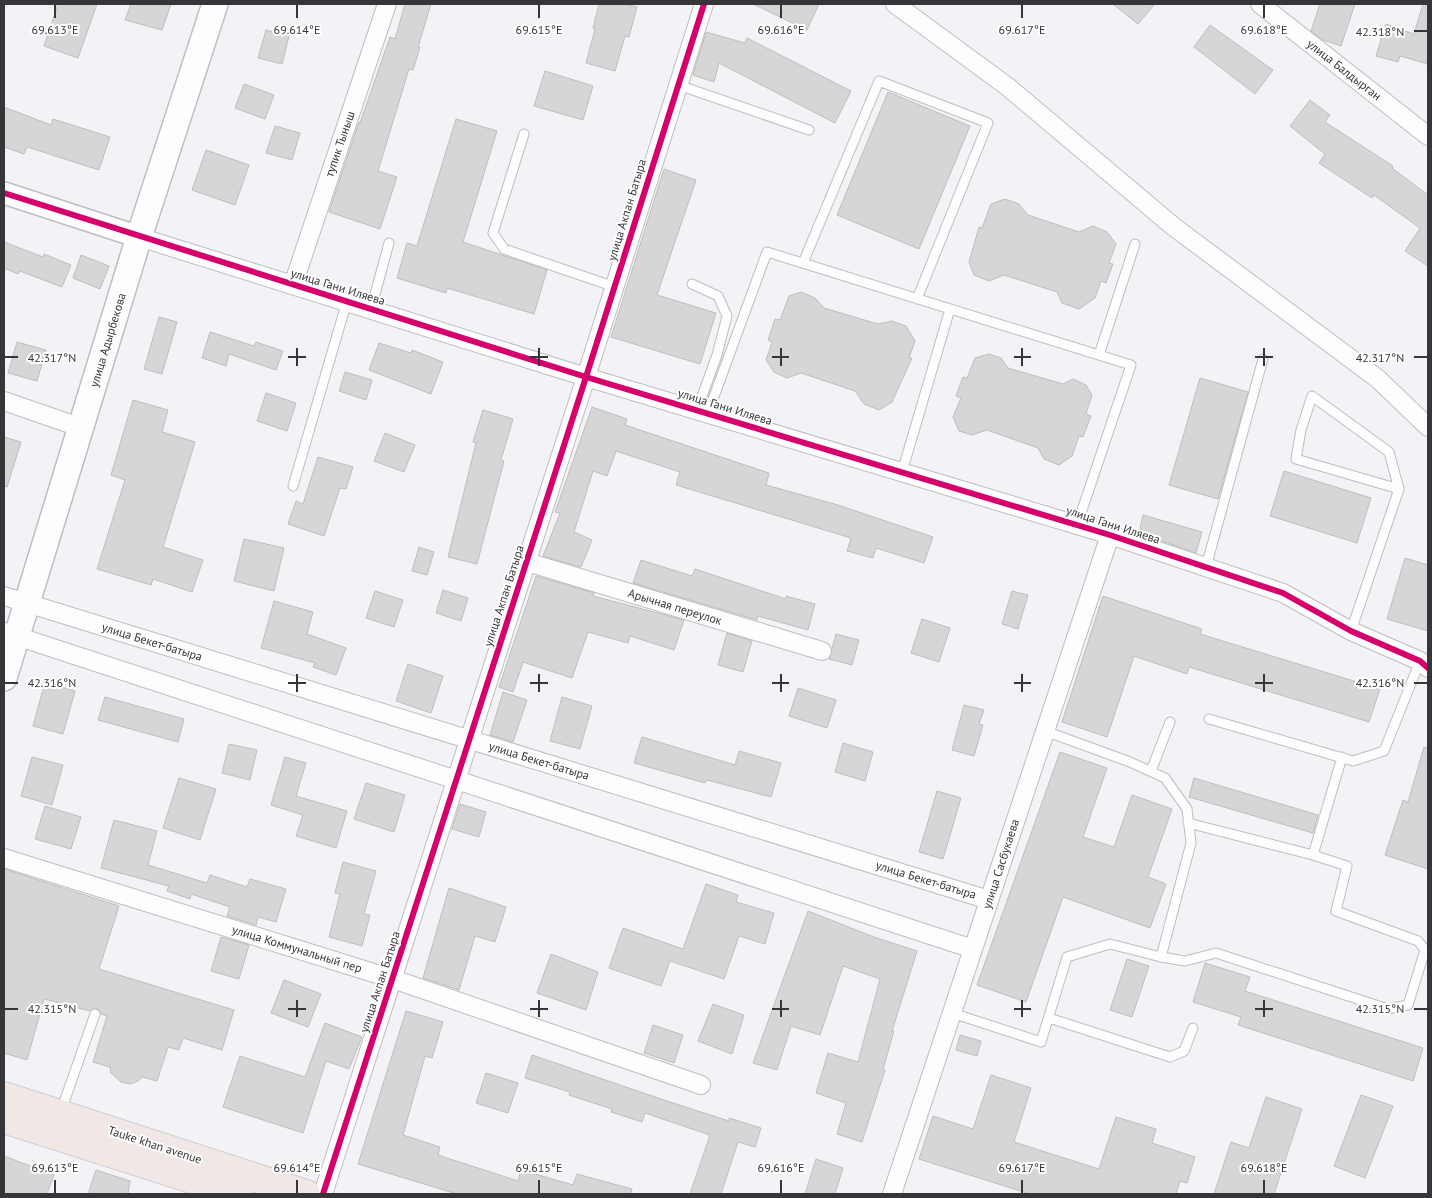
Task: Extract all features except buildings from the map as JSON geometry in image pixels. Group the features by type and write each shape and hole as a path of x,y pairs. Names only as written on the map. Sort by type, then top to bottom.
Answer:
{"main road":[{"name":"улица Адырбекова","path":"4,678 15,599 82,428 140,237 215,4"},
{"name":"Tauke khan avenue","path":"4,1096 306,1194"},
{"name":"Tauke khan avenue","path":"4,1119 239,1194"}],"street":[{"name":"тупик Тыныш","path":"293,284 387,4"},
{"name":"улица Акпан Батыра","path":"323,1194 457,782 704,4"},
{"path":"896,4 1008,87 1174,227 1378,379 1428,427"},
{"name":"улица Балдырган","path":"1269,7 1428,136"},
{"name":"улица Гани Иляева","path":"4,194 586,377 1110,535 1283,593 1351,631 1425,664"},
{"path":"4,401 82,428"},
{"name":"улица Сасбукаева","path":"892,1194 1110,535"},
{"name":"Арычная переулок","path":"527,562 822,651"},
{"name":"улица Бекет-батыра","path":"15,599 989,900"},
{"path":"10,634 457,782 973,949"},
{"name":"улица Коммунальный пер","path":"4,858 393,979 701,1085"}],"lane":[{"path":"803,263 879,81 988,123 917,298"},
{"path":"678,85 809,130"},
{"path":"524,134 493,233 504,249 614,287"},
{"path":"371,309 389,242"},
{"path":"1099,355 1134,244"},
{"path":"702,412 767,252 1131,365 1077,525"},
{"path":"692,284 718,296 727,316 702,412"},
{"path":"293,486 347,302"},
{"path":"902,472 950,309"},
{"path":"1206,567 1263,359"},
{"path":"1351,631 1399,489 1389,452 1312,396 1301,430 1296,460 1399,489"},
{"path":"1209,719 1353,761 1384,751 1425,664"},
{"path":"1151,771 1170,722"},
{"path":"1045,731 1166,778 1187,809 1191,844 1161,956"},
{"path":"1313,855 1342,758"},
{"path":"952,1012 1041,1042 1067,957 1110,944 1185,961 1216,953 1388,1009 1408,1005 1425,950 1418,940 1336,911 1347,866 1313,855 1188,823"},
{"path":"60,1114 94,1014"},
{"path":"1049,1018 1170,1056 1184,1051 1193,1028"}],"cycle path":[{"path":"323,1194 704,4"},
{"path":"4,193 586,377 1110,535 1283,593 1351,631 1420,661 1428,668"}]}
